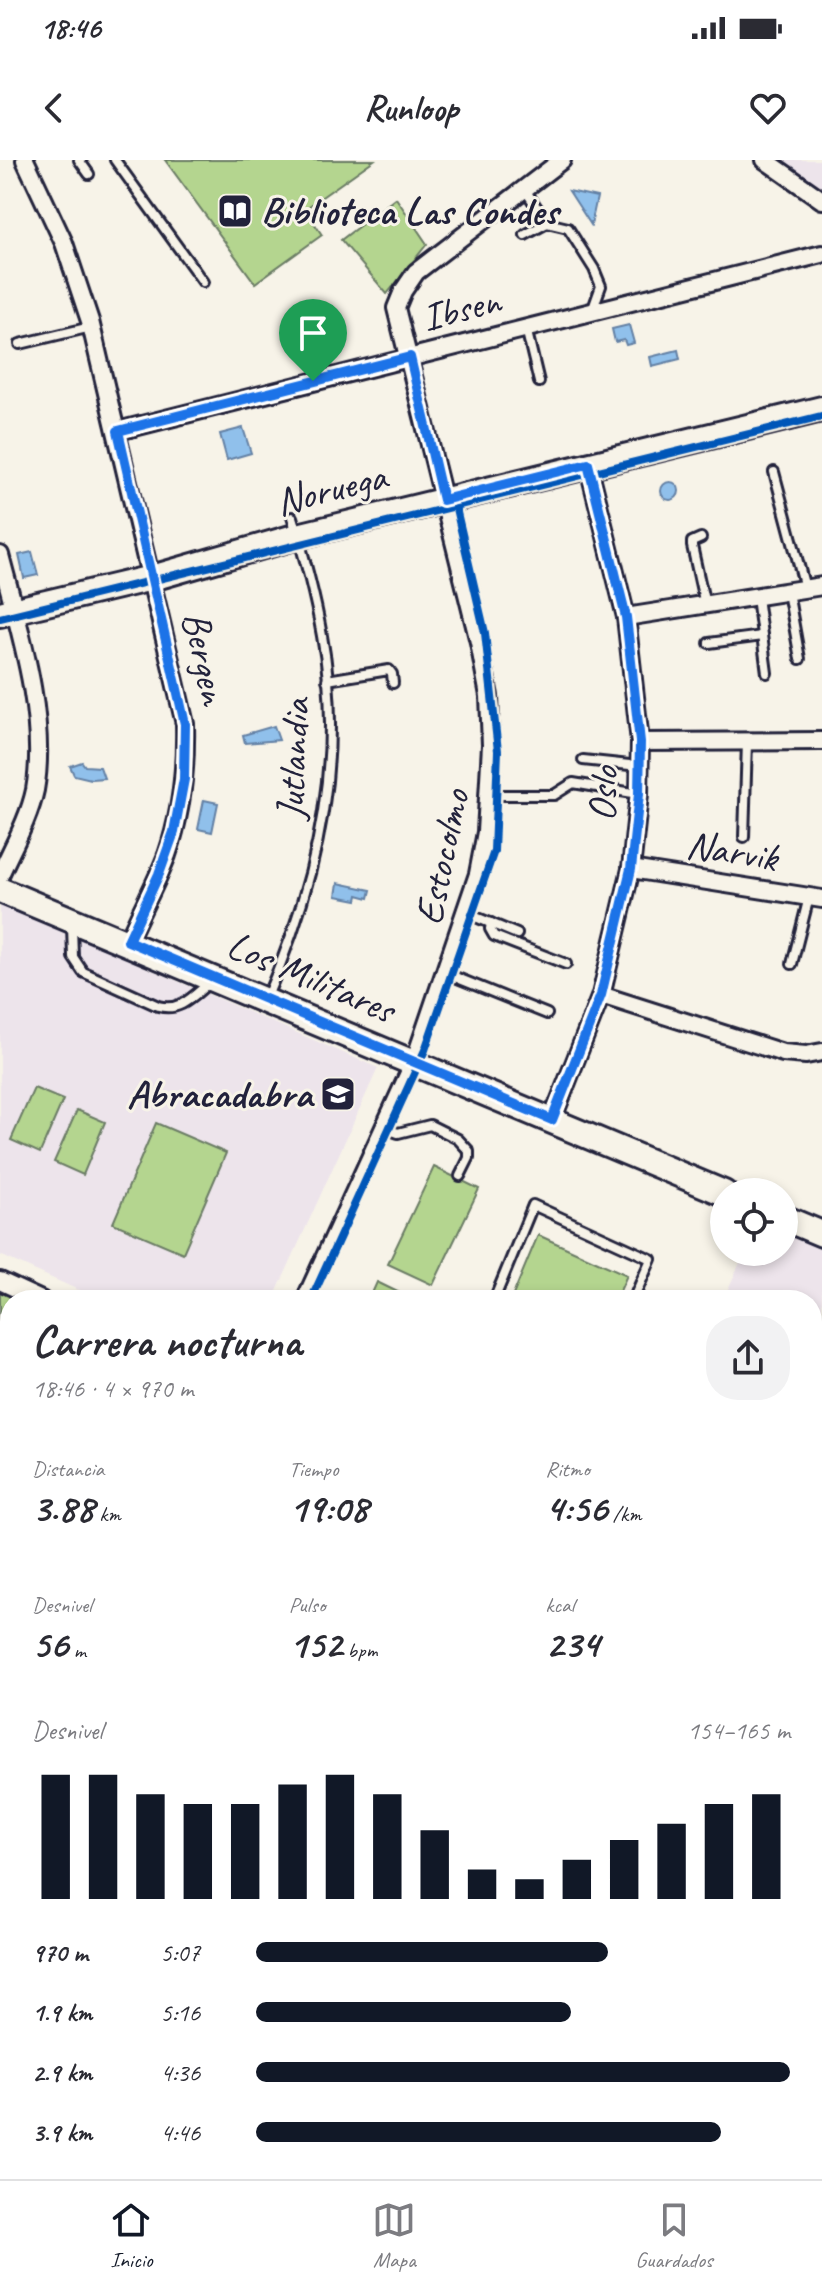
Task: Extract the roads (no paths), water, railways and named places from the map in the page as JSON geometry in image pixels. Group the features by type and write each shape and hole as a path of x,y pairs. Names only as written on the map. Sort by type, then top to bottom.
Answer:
{"main road":[{"name":"Noruega","path":"7,612 152,578 295,526 443,500 822,409"},
{"name":"Los Militares","path":"0,890 710,1187"},
{"path":"798,1224 822,1234"}],"street":[{"name":"Bergen","path":"25,160 64,243 91,327 185,724 180,806 167,853 128,941"},
{"path":"524,188 562,160"},
{"path":"765,160 822,200"},
{"name":"Estocolmo","path":"310,1290 414,1062 466,913 486,832 489,696 479,642 396,308 416,272 524,188"},
{"name":"Ibsen","path":"118,431 822,254"},
{"name":"Oslo","path":"552,1120 601,995 631,869 639,794 640,742 626,617 588,464"},
{"path":"0,555 7,612 30,686 38,763 28,813 0,875"},
{"path":"626,617 822,586"},
{"path":"640,742 822,741"},
{"name":"Narvik","path":"631,869 815,898"},
{"path":"601,995 783,1053 806,1055 822,1052"},
{"path":"0,1281 19,1290"}],"lane":[{"path":"79,160 89,174"},
{"path":"115,160 203,282"},
{"path":"524,188 547,223"},
{"path":"525,235 547,223 568,228 601,286 592,311"},
{"path":"20,344 91,327"},
{"path":"526,328 539,382"},
{"path":"774,472 796,590 800,659"},
{"name":"Jutlandia","path":"265,999 298,919 317,850 327,771 327,680 322,636 295,526"},
{"path":"701,538 694,539 692,546 705,605"},
{"path":"757,597 767,673"},
{"path":"709,643 762,636"},
{"path":"327,680 389,670 393,683"},
{"path":"744,837 747,741"},
{"path":"583,760 639,766"},
{"path":"489,795 554,795 573,783 639,794"},
{"path":"792,964 815,898"},
{"path":"466,913 517,934"},
{"path":"72,920 71,943 78,967 91,977 158,1006 170,1009 182,1005 214,978"},
{"path":"491,923 494,936 566,964"},
{"path":"445,973 547,1014"},
{"path":"384,1128 398,1133 430,1125 458,1139 469,1151 460,1176"},
{"path":"498,1290 533,1205 651,1259 637,1290"}],"water":[{"path":"569,191 597,197 591,225"},
{"path":"629,325 634,343 626,345 624,340 615,342 612,329"},
{"path":"678,350 680,359 652,366 650,357"},
{"path":"243,428 251,453 227,460 220,434"},
{"path":"670,482 679,491 670,500 661,491"},
{"path":"32,552 38,575 24,578 19,555"},
{"path":"274,726 279,740 245,743 243,735"},
{"path":"82,762 85,766 100,767 104,778 74,775 70,766"},
{"path":"204,800 218,803 212,832 198,829"},
{"path":"338,883 371,890 369,898 358,895 357,900 336,896"}],"place":[{"name":"Biblioteca Las Condes","path":"235,211"},
{"name":"Abracadabra","path":"338,1094"}]}
